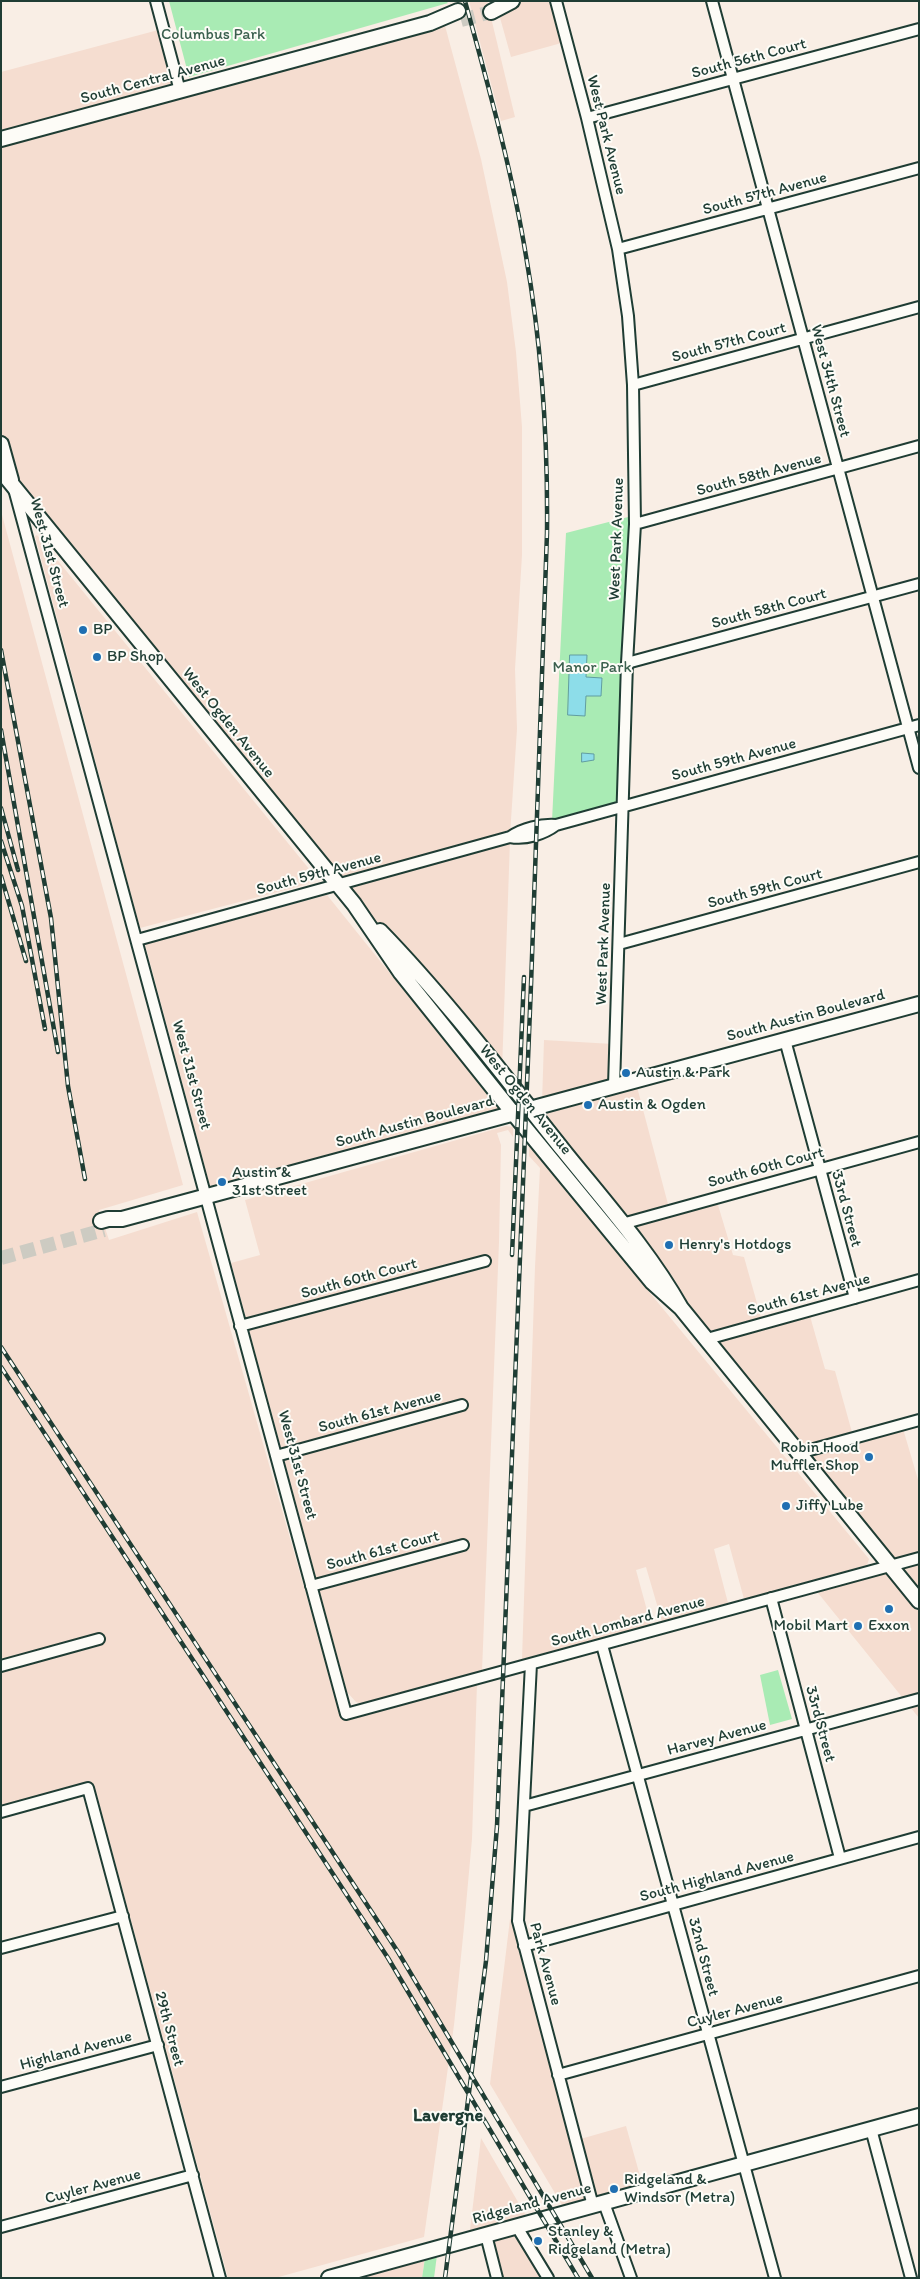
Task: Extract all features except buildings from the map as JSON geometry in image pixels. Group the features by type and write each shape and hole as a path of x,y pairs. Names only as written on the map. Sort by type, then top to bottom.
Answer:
{"main road":[{"path":"505,1 490,7 512,1"},
{"name":"South Central Avenue","path":"1,139 460,15"},
{"name":"West 31st Street","path":"1,444 13,485"},
{"name":"West Ogden Avenue","path":"1,471 354,904 401,973 513,1113 652,1282 682,1308"},
{"name":"West Ogden Avenue","path":"354,904 409,961 530,1109 664,1276 682,1308 706,1339 919,1601"},
{"name":"South Austin Boulevard","path":"103,1225 108,1219 122,1220 919,1004"},
{"name":"Ridgeland Avenue","path":"329,2278 919,2116"}],"street":[{"path":"156,1 180,90"},
{"name":"West Park Avenue","path":"556,1 587,118 618,248 628,316 633,385 636,524 627,663 614,1086"},
{"name":"West 34th Street","path":"712,1 919,768"},
{"name":"South 56th Court","path":"587,118 919,29"},
{"name":"South 57th Avenue","path":"618,248 919,168"},
{"name":"South 57th Court","path":"633,385 919,307"},
{"name":"South 58th Avenue","path":"636,524 919,446"},
{"name":"West 31st Street","path":"13,485 346,1714"},
{"name":"South 58th Court","path":"627,663 919,584"},
{"name":"South 59th Avenue","path":"137,940 510,837 519,839 548,831 556,825 919,725"},
{"name":"South 59th Court","path":"619,944 919,862"},
{"name":"33rd Street","path":"785,1040 855,1298"},
{"name":"South 60th Court","path":"622,1224 919,1142"},
{"name":"South 60th Court","path":"240,1326 485,1261"},
{"name":"South 61st Avenue","path":"706,1339 919,1280"},
{"name":"South 61st Avenue","path":"276,1456 462,1405"},
{"path":"799,1453 919,1420"},
{"name":"South 61st Court","path":"312,1586 463,1545"},
{"name":"South Lombard Avenue","path":"346,1714 919,1558"},
{"name":"33rd Street","path":"771,1598 840,1858"},
{"path":"1,1666 98,1639"},
{"name":"32nd Street","path":"602,1644 775,2278"},
{"name":"Park Avenue","path":"531,1664 518,1921 558,2075 599,2204 631,2278"},
{"name":"Harvey Avenue","path":"524,1806 919,1699"},
{"name":"29th Street","path":"1,1812 88,1788 220,2278"},
{"name":"South Highland Avenue","path":"524,1946 919,1837"},
{"path":"1,1948 123,1916"},
{"name":"Cuyler Avenue","path":"558,2075 919,1976"},
{"name":"Highland Avenue","path":"1,2087 158,2045"},
{"path":"870,2130 910,2278"},
{"name":"Cuyler Avenue","path":"1,2227 193,2175"},
{"path":"517,2227 548,2278"},
{"path":"486,2235 497,2278"}],"shaded area":[{"path":"469,1 487,1 515,117 501,121"},
{"path":"519,1 553,1 565,42 511,57 497,7"},
{"path":"444,22 481,159 507,282 516,352 522,427 522,555 515,669 517,729 510,835 338,882 14,484 1,438 1,72 162,29 180,93"},
{"path":"1,511 183,1185 99,1210 109,1240 197,1212 337,1703 347,1716 477,1683 472,1839 464,1927 454,2025 424,2237 275,2278 228,2278 94,1784 1,1809"},
{"path":"37,535 314,875 312,881 304,885 140,928 35,536"},
{"path":"510,840 502,1070 340,887"},
{"path":"327,895 499,1109 210,1186 145,944"},
{"path":"544,1040 613,1044 611,1085 542,1103"},
{"path":"636,1083 669,1208 715,1195 733,1255 744,1257 762,1321 808,1309 825,1369 835,1371 853,1436 901,1422 919,1483 919,1556 892,1563 706,1334 534,1110"},
{"path":"506,1126 513,1127 513,1137 508,1130 497,1133 501,1145 499,1242 482,1671 362,1704 356,1702 347,1692 231,1263 260,1255 245,1200"},
{"path":"529,1146 869,1559 867,1565 744,1599 729,1544 714,1549 728,1603 662,1622 646,1567 636,1570 651,1625 522,1659 540,1168 529,1156"},
{"path":"919,1560 919,1718 814,1588"},
{"path":"510,1919 515,1920 590,2203 565,2210 490,2084"},
{"path":"626,2126 644,2190 594,2203 577,2140"},
{"path":"481,2138 529,2221 515,2225 545,2278 499,2278 486,2233 469,2238"},
{"path":"425,2258 422,2278 353,2278"}],"green space":[{"name":"Columbus Park","path":"169,1 446,1 448,3 189,77"},
{"name":"Manor Park","path":"632,516 619,803 552,821 566,533"},
{"path":"778,1670 792,1719 770,1725 760,1675"},
{"path":"437,2255 434,2278 422,2278 425,2258"}],"water":[{"path":"570,655 587,655 586,677 602,678 601,696 586,696 585,716 568,715"},
{"path":"582,753 594,754 594,760 582,762"}],"tunnel":[{"path":"461,20 491,12"},
{"path":"1,1258 104,1230"}],"railway":[{"path":"445,2278 486,1961 497,1826 547,533 543,394 532,291 507,160 465,1"},
{"path":"1,650 51,918 68,1086 85,1179"},
{"path":"1,730 58,1052"},
{"path":"1,808 18,870"},
{"path":"1,841 22,906 45,1029"},
{"path":"1,876 26,961"},
{"path":"512,1255 524,977"},
{"path":"1,1347 398,1952 592,2278"},
{"path":"1,1367 388,1958 578,2278"}],"place":[{"name":"BP","path":"83,630"},
{"name":"BP Shop","path":"97,657"},
{"name":"Austin & Park","path":"626,1073"},
{"name":"Austin & Ogden","path":"588,1105"},
{"name":"Austin & 31st Street","path":"222,1182"},
{"name":"Henry's Hotdogs","path":"669,1245"},
{"name":"Robin Hood Muffler Shop","path":"869,1457"},
{"name":"Jiffy Lube","path":"786,1506"},
{"name":"Exxon","path":"889,1609"},
{"name":"Mobil Mart","path":"858,1626"},
{"name":"Ridgeland & Windsor (Metra)","path":"614,2189"},
{"name":"Stanley & Ridgeland (Metra)","path":"538,2241"}],"district":[{"name":"Lavergne","path":"448,2116"}]}
